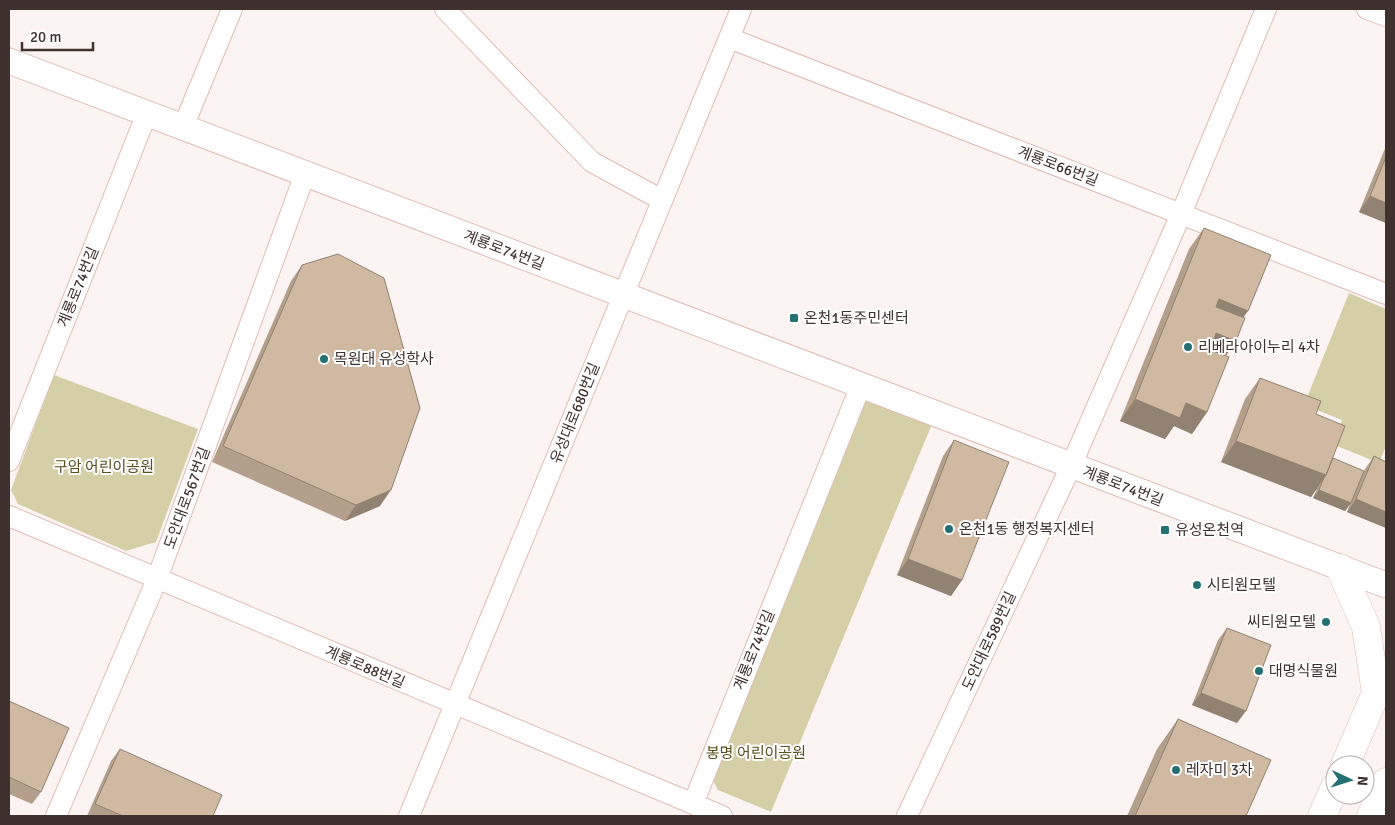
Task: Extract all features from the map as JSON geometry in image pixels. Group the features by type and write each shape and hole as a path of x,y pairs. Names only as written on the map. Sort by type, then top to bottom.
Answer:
{"main road":[{"path":"1340,568 1366,627 1381,689 1350,755"},
{"path":"1371,816 1386,782"}],"street":[{"path":"445,9 592,162 662,200"},
{"name":"유성대로680번길","path":"409,816 741,9"},
{"name":"도안대로589번길","path":"907,816 1071,466 1181,214 1266,9"},
{"path":"1366,9 1386,16"},
{"path":"183,127 236,10"},
{"name":"계룡로66번길","path":"729,38 1386,294"},
{"name":"계룡로74번길","path":"9,61 1386,585"},
{"name":"계룡로74번길","path":"9,461 147,114"},
{"name":"도안대로567번길","path":"56,816 157,579 305,174"},
{"name":"계룡로74번길","path":"692,804 861,386"},
{"name":"계룡로88번길","path":"9,516 722,816"}],"green space":[{"path":"1349,293 1386,309 1386,446 1379,463 1332,444 1342,420 1304,405"},
{"name":"구암 어린이공원","path":"54,375 198,429 156,542 126,551 18,504 11,490"},
{"name":"봉명 어린이공원","path":"866,396 932,424 771,812 718,790 709,773"}],"building":[{"path":"1386,157 1386,203 1370,196"},
{"name":"리베라아이누리 4차","path":"1204,228 1271,255 1248,311 1219,299 1216,307 1245,318 1236,341 1216,333 1210,350 1229,357 1207,412 1186,403 1180,418 1135,399"},
{"name":"목원대 유성학사","path":"338,254 384,278 420,408 391,490 356,505 223,446 302,265"},
{"path":"1260,378 1321,401 1316,414 1345,426 1326,475 1236,441"},
{"path":"954,440 1009,462 962,580 908,559"},
{"path":"1374,456 1386,462 1386,512 1356,499"},
{"path":"1333,458 1364,471 1351,503 1319,490"},
{"path":"1227,628 1271,645 1246,711 1201,693"},
{"path":"9,701 69,728 41,792 9,777"},
{"path":"1178,719 1271,760 1246,816 1135,816"},
{"path":"120,749 222,795 213,816 123,816 95,804"}],"place":[{"name":"온천1동주민센터","path":"794,318"},
{"name":"리베라아이누리 4차","path":"1188,347"},
{"name":"목원대 유성학사","path":"324,359"},
{"name":"온천1동 행정복지센터","path":"949,529"},
{"name":"유성온천역","path":"1165,530"},
{"name":"시티원모텔","path":"1197,585"},
{"name":"씨티원모텔","path":"1326,622"},
{"name":"대명식물원","path":"1259,671"},
{"name":"레자미 3차","path":"1176,770"}]}
